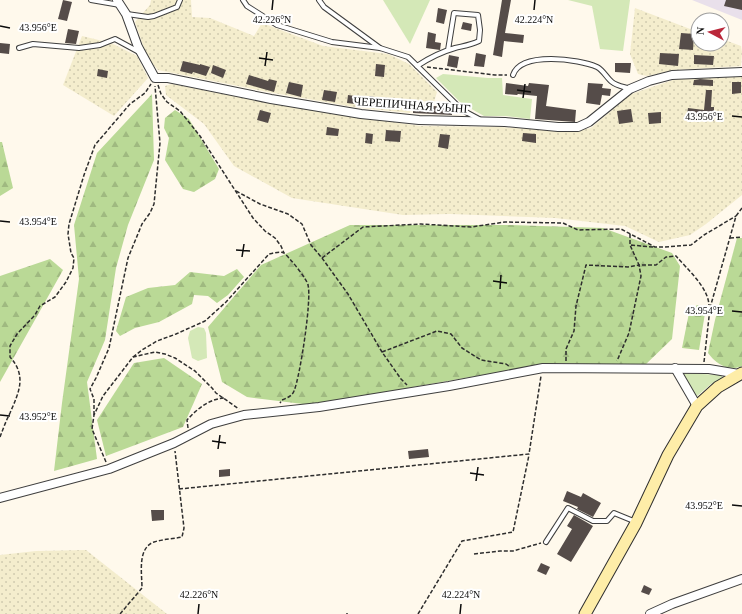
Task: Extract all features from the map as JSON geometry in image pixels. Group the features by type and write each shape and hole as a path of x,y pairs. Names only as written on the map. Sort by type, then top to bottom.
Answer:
{"main road":[{"path":"585,614 636,523 668,455 697,406 718,387 741,373"}],"street":[{"path":"119,3 126,14 141,53 156,78"},
{"name":"ЧЕРЕПИЧНАЯ УЫНГ","path":"156,78 168,78 279,100 361,114 419,120 505,122 558,127 578,127 589,122 630,89 649,81 672,75 742,72"},
{"path":"0,498 109,469 174,443 211,424 244,415 319,407 414,392 543,368 674,368 709,369 741,373"},
{"path":"674,368 697,406"},
{"path":"650,614 672,604 742,579"}],"lane":[{"path":"91,0 119,3"},
{"path":"126,14 148,17 154,16 177,7 180,0"},
{"path":"243,0 247,6 277,25 332,42 380,48 408,57 462,110 485,122"},
{"path":"319,0 324,7 380,48"},
{"path":"417,66 428,58 448,50 479,41 480,30 478,15 454,13 448,50"},
{"path":"19,48 33,44 78,48 100,46 115,39 141,53"},
{"path":"513,75 515,69 524,63 539,59 560,59 578,62 598,68 613,83 630,89"},
{"path":"546,542 568,508 593,521 607,521 614,513 636,523"}],"path":[{"path":"417,66 495,75 513,75"},
{"path":"156,78 161,94 166,102 180,111 200,136 253,218 275,238 284,253 308,285 308,311 299,374 294,393 282,400 279,411"},
{"path":"109,469 92,429 94,399 90,389 109,348 128,258 142,224 154,204 160,143 155,88 156,78"},
{"path":"0,436 19,389 20,374 16,364 10,357 10,346 17,334 36,315 40,306 55,297 73,268 74,258 71,253 68,234 69,224 95,145 130,104 145,93 156,78"},
{"path":"236,191 260,204 288,214 302,224 311,245 348,294 382,352 401,379 414,392"},
{"path":"709,369 704,362 710,308 736,216 742,208"},
{"path":"630,245 665,247 691,244 736,216"},
{"path":"322,258 363,227 421,224 471,227 505,222 563,223 578,230 621,229 655,247"},
{"path":"613,369 629,333 641,276 639,265 630,245 630,234"},
{"path":"730,238 742,237"},
{"path":"94,415 103,396 133,357 157,341 205,321 226,302 270,254 279,252 284,253"},
{"path":"566,368 566,349 574,331 576,306 586,265 628,267 639,265 656,265 666,257 676,256 706,291 709,298 710,308"},
{"path":"382,352 436,331 451,334 462,348 481,360 506,364 519,373"},
{"path":"133,357 155,352 175,358 195,371 216,393 237,407 244,415"},
{"path":"418,614 462,540 513,532 529,454 543,368"},
{"path":"190,435 187,420 193,413 204,404 217,398 224,398"},
{"path":"120,614 142,588 142,558 144,551 152,542 182,537 184,528 174,443"},
{"path":"179,489 529,454"},
{"path":"474,554 500,551 513,552 546,542"}],"shaded area":[{"path":"151,0 191,0 192,17 210,18 254,36 262,23 323,46 388,54 409,64 437,92 434,102 412,100 410,113 354,107 268,92 158,70 147,57 135,22 150,5"},
{"path":"692,0 742,0 742,20 730,15 730,12 722,12"},
{"path":"635,8 690,29 690,52 730,52 730,42 741,46 742,52 741,66 674,70 647,76 638,74 630,54"},
{"path":"82,36 111,43 137,56 148,78 114,116 63,85"},
{"path":"742,76 742,195 690,235 659,242 625,226 555,218 450,214 403,215 292,198 234,166 204,124 166,95 165,86 172,84 280,105 420,126 500,127 570,132 591,128 631,94 673,80 685,78"},
{"path":"86,550 167,614 0,614 0,555 36,551"}],"green space":[{"path":"383,0 430,0 410,44"},
{"path":"568,0 630,0 623,51 600,49 592,6"},
{"path":"443,74 502,78 503,95 532,99 530,119 506,116 484,116 461,103 436,78"},
{"path":"152,94 154,160 128,225 116,268 105,340 87,382 97,459 54,471 79,279 74,225 97,153"},
{"path":"175,110 189,119 219,169 215,179 194,192 183,189 165,160 169,138 164,128 165,118"},
{"path":"0,142 2,142 13,188 0,196"},
{"path":"350,225 510,225 603,228 672,253 680,266 672,339 644,366 558,363 311,405 247,397 222,382 208,327 261,265"},
{"path":"737,238 742,238 742,366 732,368 719,364 708,353 715,320"},
{"path":"50,259 63,270 0,382 0,276"},
{"path":"237,269 244,277 228,295 217,303 208,296 194,295 192,304 159,322 135,328 120,336 116,331 126,297 148,288 175,285 190,272 224,276"},
{"path":"697,305 706,307 699,350 682,348 689,313"},
{"path":"198,327 204,328 206,333 207,358 198,361 192,358 188,338 190,331"},
{"path":"164,358 202,384 183,427 106,456 97,420 134,363"},
{"path":"681,373 722,375 722,379 711,384 696,397"}],"building":[{"path":"63,0 72,2 67,21 58,19"},
{"path":"502,0 511,0 505,33 524,35 523,43 504,41 502,57 493,55"},
{"path":"726,0 742,0 742,10 724,6"},
{"path":"438,8 447,10 444,24 436,22"},
{"path":"463,22 472,24 471,31 461,29"},
{"path":"68,29 79,31 76,44 65,43"},
{"path":"428,32 436,34 435,42 441,43 440,50 426,48"},
{"path":"681,33 690,34 690,50 679,49"},
{"path":"0,43 10,44 9,54 0,53"},
{"path":"476,53 486,55 484,67 474,66"},
{"path":"660,53 679,54 678,66 659,64"},
{"path":"449,55 459,57 457,68 447,66"},
{"path":"694,55 714,56 713,65 694,64"},
{"path":"183,61 210,67 206,76 193,72 192,74 180,71"},
{"path":"615,63 631,63 630,73 615,72"},
{"path":"376,64 385,65 384,77 375,76"},
{"path":"213,65 226,70 223,78 211,73"},
{"path":"98,69 108,71 107,78 97,76"},
{"path":"249,75 268,81 269,79 277,81 274,92 246,84"},
{"path":"694,80 713,80 713,86 693,85"},
{"path":"289,82 303,85 301,97 286,93"},
{"path":"732,82 741,82 741,93 732,94"},
{"path":"506,83 528,86 529,83 549,85 546,106 576,110 575,122 535,119 537,96 505,94"},
{"path":"588,83 603,84 602,88 611,89 610,96 602,95 600,105 586,103"},
{"path":"324,90 337,92 335,102 322,100"},
{"path":"706,90 712,90 711,107 714,107 714,121 686,119 688,108 704,110"},
{"path":"348,95 380,98 379,107 347,103"},
{"path":"413,105 452,107 452,115 413,113"},
{"path":"631,109 633,122 619,124 617,111"},
{"path":"260,110 271,113 268,123 257,120"},
{"path":"661,112 661,123 649,124 648,113"},
{"path":"327,127 339,129 338,136 326,135"},
{"path":"386,130 401,131 400,142 385,141"},
{"path":"366,133 373,134 372,144 365,143"},
{"path":"523,133 536,134 536,143 522,141"},
{"path":"440,134 450,135 448,149 438,147"},
{"path":"428,449 429,457 409,459 408,451"},
{"path":"230,469 230,476 219,477 219,470"},
{"path":"567,491 581,497 583,493 601,503 593,517 577,509 578,507 563,501"},
{"path":"151,510 164,510 164,520 152,521"},
{"path":"574,515 593,526 571,562 557,554 572,529 567,526"},
{"path":"541,563 550,567 546,575 537,571"},
{"path":"644,585 652,589 649,595 641,592"}]}
